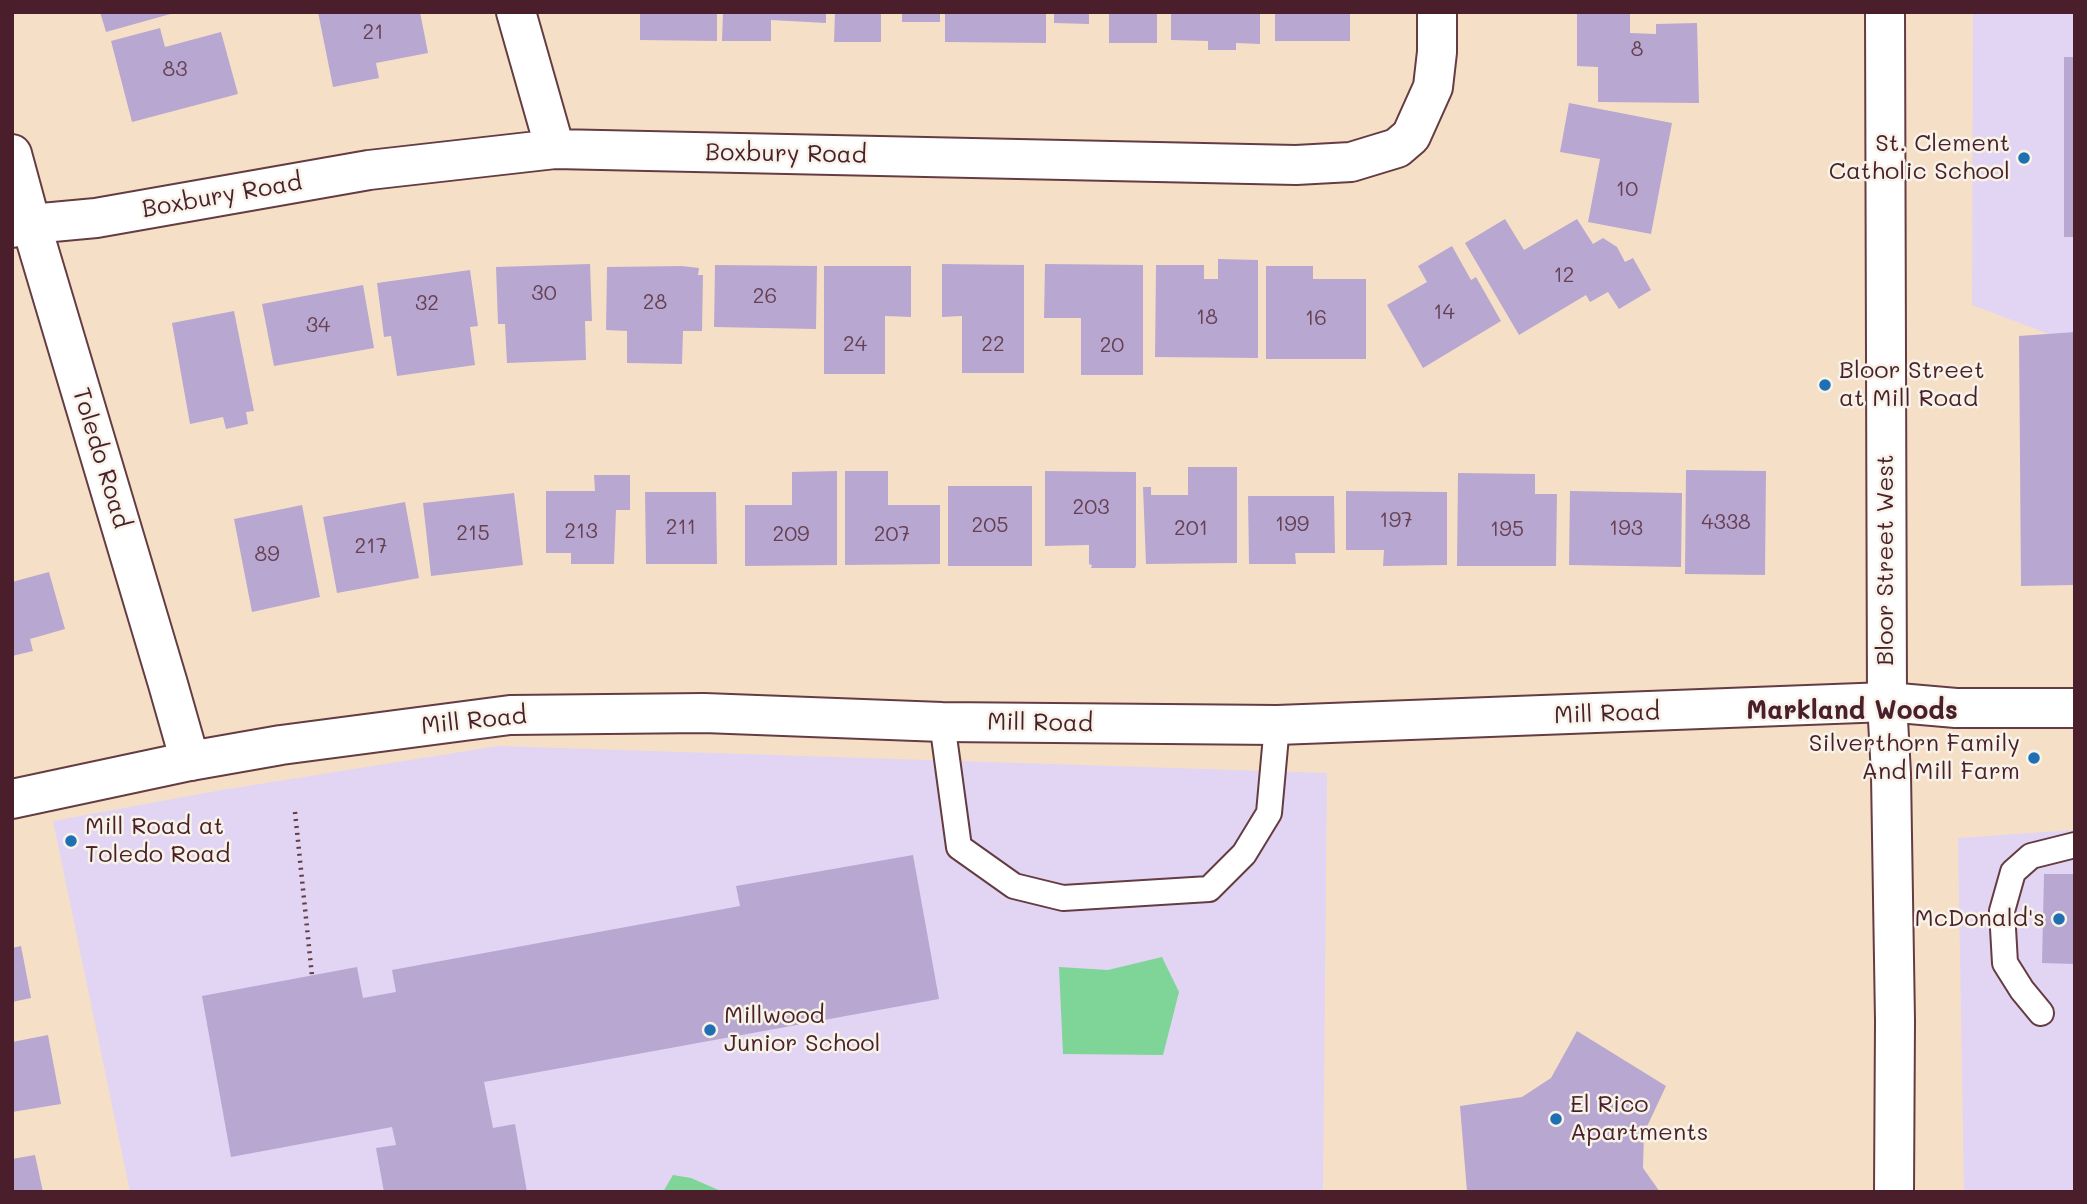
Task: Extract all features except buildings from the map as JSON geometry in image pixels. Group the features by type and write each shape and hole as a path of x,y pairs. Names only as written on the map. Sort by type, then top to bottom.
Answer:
{"street":[{"path":"516,12 555,149"},
{"name":"Boxbury Road","path":"22,226 96,218 369,170 555,149 1282,164 1351,162 1397,148 1411,136 1433,87 1437,52 1437,12"},
{"name":"Bloor Street West","path":"1885,12 1887,702 1891,774 1895,1021 1894,1192"},
{"name":"Toledo Road","path":"12,154 22,226 169,684 190,761"},
{"name":"Mill Road","path":"12,799 190,761 281,745 510,715 704,713 942,722 1277,725 1887,702 1956,708 2075,708"}],"lane":[{"path":"942,722 959,847 1014,886 1063,898 1209,889 1244,854 1269,813 1277,725"},
{"path":"2041,1013 2005,963 2003,911 2013,872 2031,856 2075,845"}],"path":[{"path":"295,812 312,976"}],"shaded area":[{"name":"St. Clement Catholic School","path":"1973,12 2075,12 2075,344 1972,305"},
{"name":"Millwood Junior School","path":"498,746 1327,773 1323,1192 130,1192 53,821 222,790"},
{"path":"2075,830 2075,1192 1964,1192 1958,838"}],"green space":[{"path":"1162,957 1179,992 1163,1055 1063,1054 1059,967 1108,970"},
{"path":"673,1175 691,1178 723,1192 663,1192"}],"place":[{"name":"St. Clement Catholic School","path":"2024,158"},
{"name":"Bloor Street at Mill Road","path":"1825,385"},
{"name":"Silverthorn Family And Mill Farm","path":"2034,758"},
{"name":"Mill Road at Toledo Road","path":"71,841"},
{"name":"McDonald's","path":"2059,919"},
{"name":"Millwood Junior School","path":"710,1030"},
{"name":"El Rico Apartments","path":"1556,1119"}],"district":[{"name":"Markland Woods","path":"1852,711"}]}
